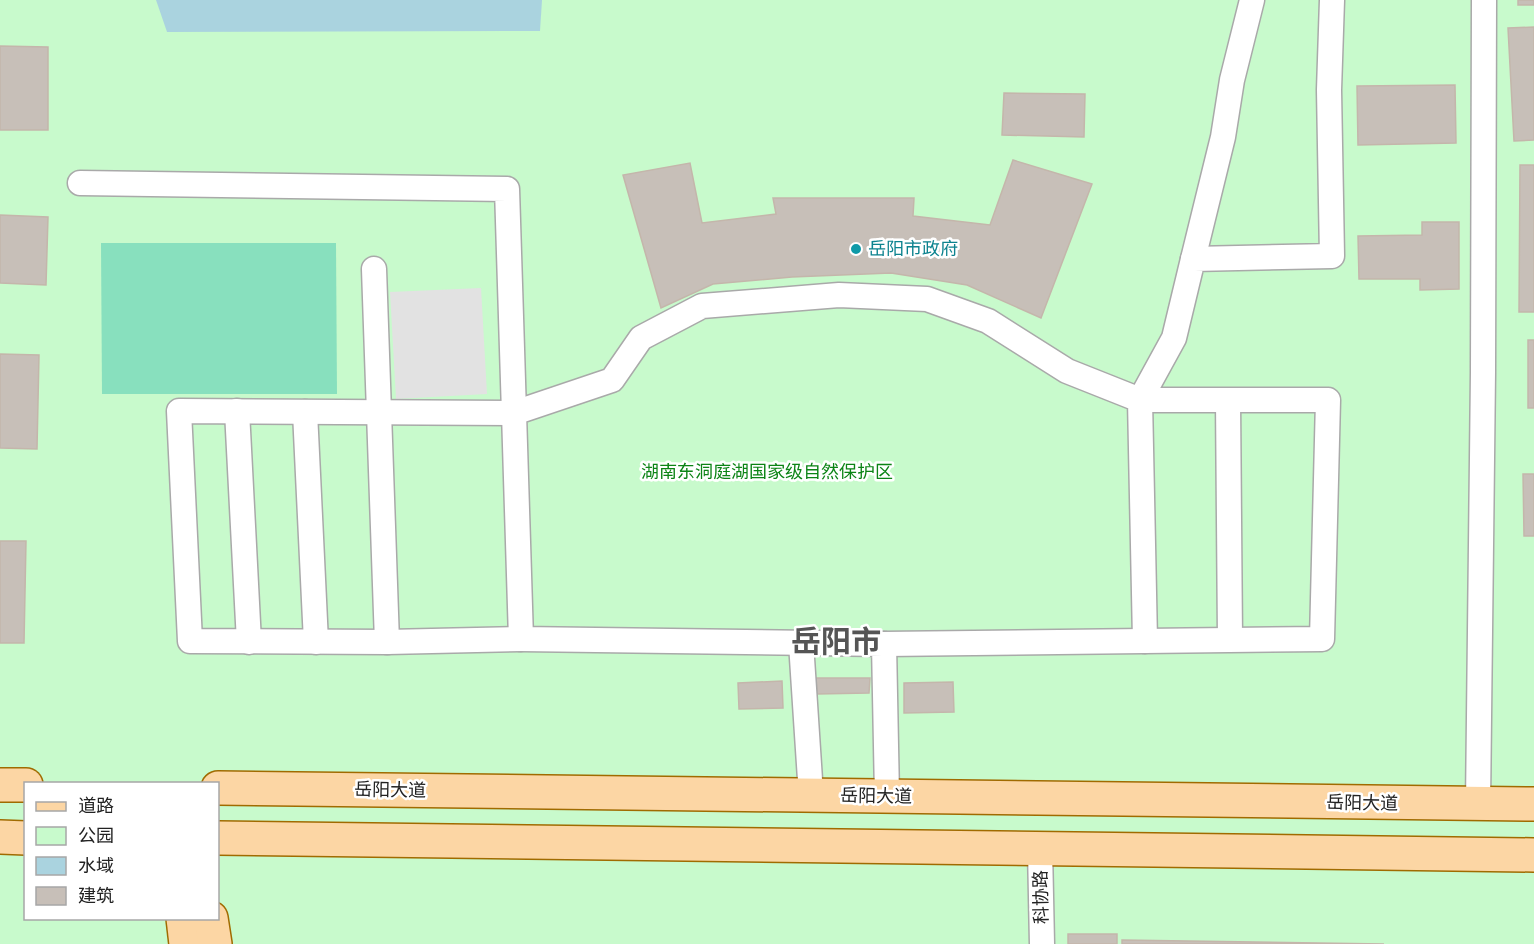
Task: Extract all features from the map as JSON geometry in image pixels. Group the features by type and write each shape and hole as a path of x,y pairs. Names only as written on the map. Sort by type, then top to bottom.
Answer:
{"main road":[{"path":"0,785 24,785"},
{"name":"岳阳大道","path":"219,788 1534,804"},
{"path":"0,837 24,838"},
{"path":"219,838 1534,855"},
{"path":"183,920 186,944"},
{"path":"211,920 215,944"}],"street":[{"path":"1145,641 1140,400 1174,338 1223,137 1232,80 1252,0"},
{"path":"1193,259 1332,256 1329,90 1332,0"},
{"path":"1478,804 1484,0"},
{"path":"80,183 507,189 521,639"},
{"path":"374,269 387,642"},
{"path":"839,296 927,299 988,321 1067,370 1140,400 1328,400 1322,639 884,644 521,639 387,642 190,641 178,411 514,413 612,380 641,338 702,306 839,296"},
{"path":"1228,401 1230,639"},
{"path":"237,411 249,642"},
{"path":"305,412 316,642"},
{"path":"801,642 811,795"},
{"path":"884,644 887,796"},
{"name":"科协路","path":"1040,849 1042,944"}],"green space":[{"name":"湖南东洞庭湖国家级自然保护区","path":"0,0 1534,0 1534,944 0,944"},
{"path":"101,243 336,243 337,394 102,394"}],"shaded area":[{"path":"481,288 487,394 396,399 390,292"}],"water":[{"path":"156,0 542,0 540,31 167,32"}],"building":[{"path":"1518,0 1534,0 1534,5 1518,5"},
{"path":"1534,27 1534,140 1514,141 1508,28"},
{"path":"0,46 48,47 48,130 0,130"},
{"path":"1455,85 1456,143 1358,145 1357,86"},
{"path":"1004,93 1085,94 1084,137 1002,135"},
{"name":"岳阳市政府","path":"1013,160 1092,184 1041,318 967,285 891,273 792,277 713,284 661,308 623,175 690,163 702,223 776,214 773,198 914,198 913,216 990,225"},
{"path":"1520,165 1534,165 1534,312 1519,312"},
{"path":"0,215 48,217 46,285 0,283"},
{"path":"1422,222 1459,222 1459,289 1420,290 1420,279 1359,279 1358,236 1422,235"},
{"path":"1528,340 1534,340 1534,408 1528,408"},
{"path":"0,354 39,355 37,449 0,448"},
{"path":"1523,474 1534,474 1534,536 1524,536"},
{"path":"0,541 26,541 24,643 0,643"},
{"path":"816,678 870,678 869,693 817,694"},
{"path":"782,681 783,708 739,709 738,683"},
{"path":"953,682 954,712 904,713 904,683"},
{"path":"1068,934 1117,934 1117,944 1068,944"},
{"path":"1122,940 1384,944 1122,944"}],"place":[{"name":"岳阳市政府","path":"856,249"}],"district":[{"name":"岳阳市","path":"836,642"}]}
